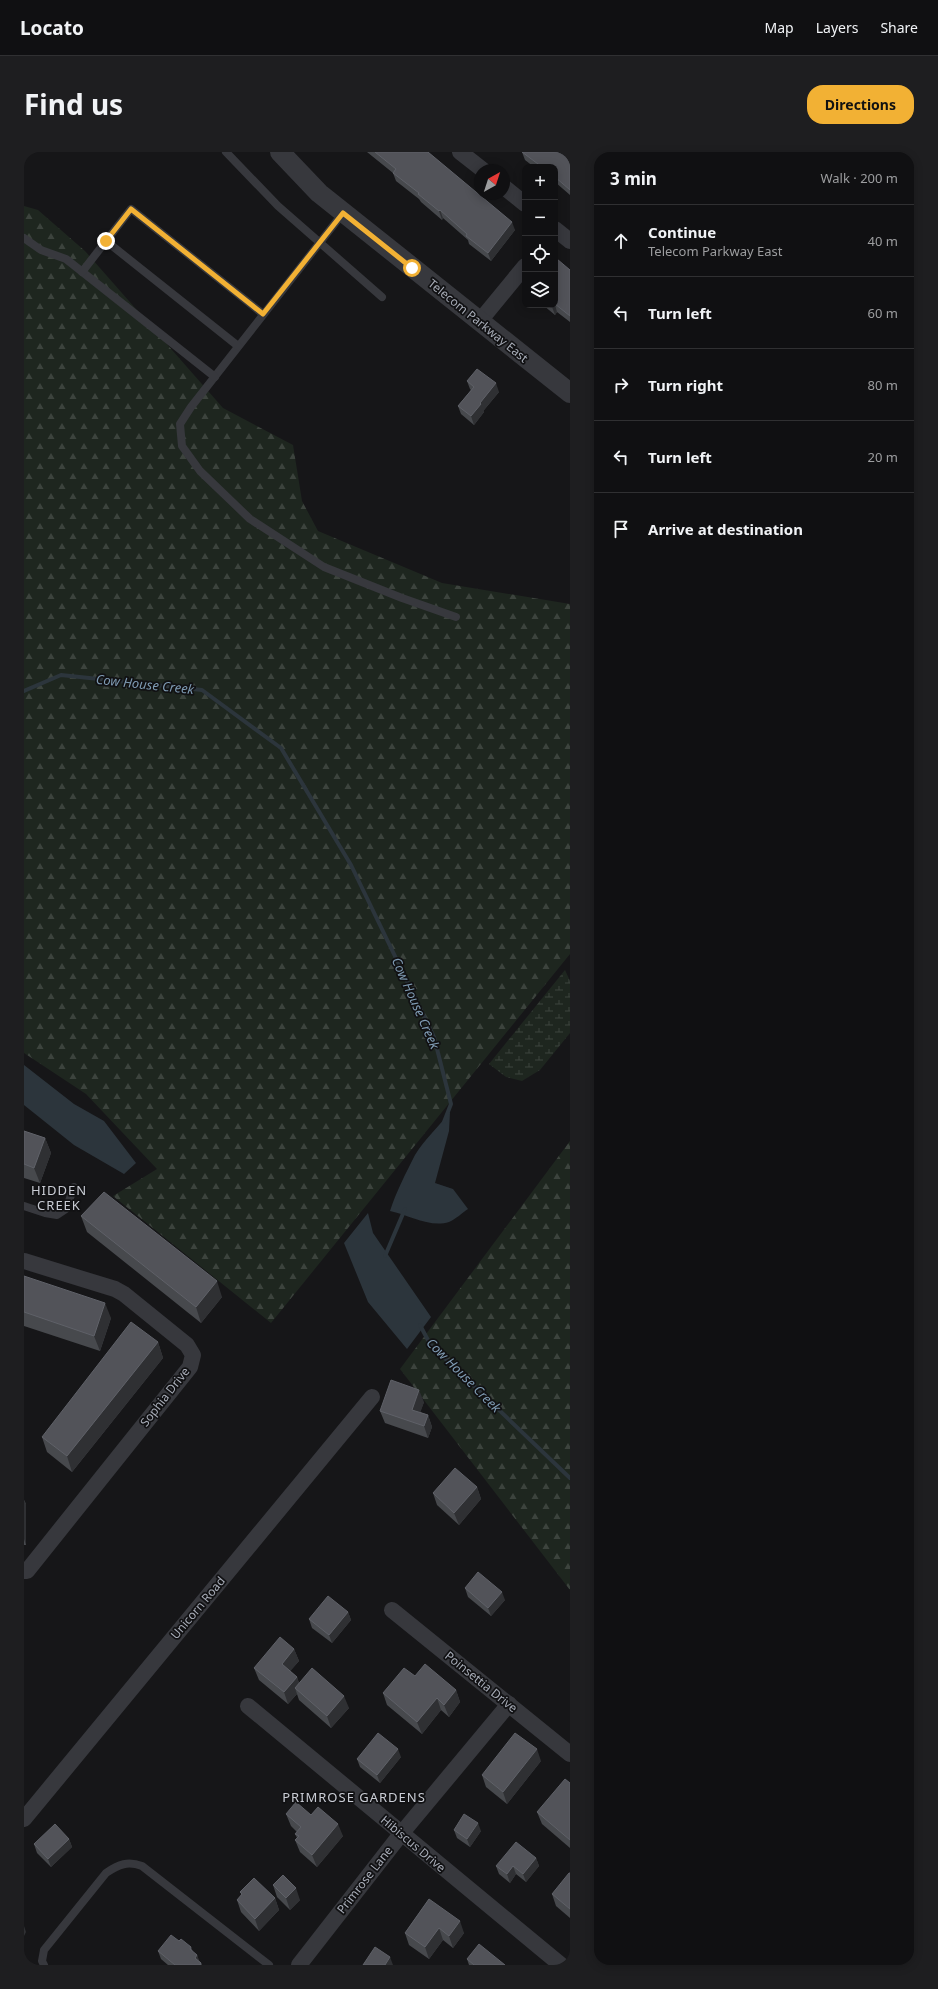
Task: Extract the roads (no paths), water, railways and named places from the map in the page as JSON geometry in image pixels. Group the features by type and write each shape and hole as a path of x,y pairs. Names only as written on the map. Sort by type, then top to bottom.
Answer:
{"street":[{"name":"Telecom Parkway East","path":"280,152 319,193 570,394"},
{"path":"460,152 475,164"},
{"path":"510,192 522,202"},
{"path":"558,231 570,241"},
{"path":"479,322 522,270"},
{"name":"Sophia Drive","path":"24,1262 115,1289 124,1294 187,1345 193,1355 190,1366 27,1571 24,1571"},
{"name":"Unicorn Road","path":"24,1819 372,1398"},
{"name":"Poinsettia Drive","path":"392,1610 570,1754"},
{"name":"Primrose Lane","path":"299,1965 402,1834 509,1704"},
{"name":"Hibiscus Drive","path":"248,1706 561,1965"}],"lane":[{"path":"226,152 278,206 382,298"},
{"path":"82,272 131,209 263,314"},
{"path":"343,213 238,346 180,424 182,446 200,471 250,519 324,567 402,598 456,617"},
{"path":"24,238 41,250 66,259 215,377"},
{"path":"106,241 238,346"},
{"path":"24,1206 45,1213 57,1215 66,1209 74,1187"},
{"path":"44,1965 42,1961 44,1950 106,1873 117,1866 131,1862 142,1866 269,1965"}],"waterway":[{"name":"Cow House Creek","path":"24,691 61,675 202,690 281,748 351,865 434,1037 451,1104 444,1122"},
{"name":"Cow House Creek","path":"385,1256 405,1209"},
{"name":"Cow House Creek","path":"420,1325 430,1344 570,1478"}],"district":[{"name":"HIDDEN CREEK","path":"59,1198"},
{"name":"PRIMROSE GARDENS","path":"354,1797"}]}
